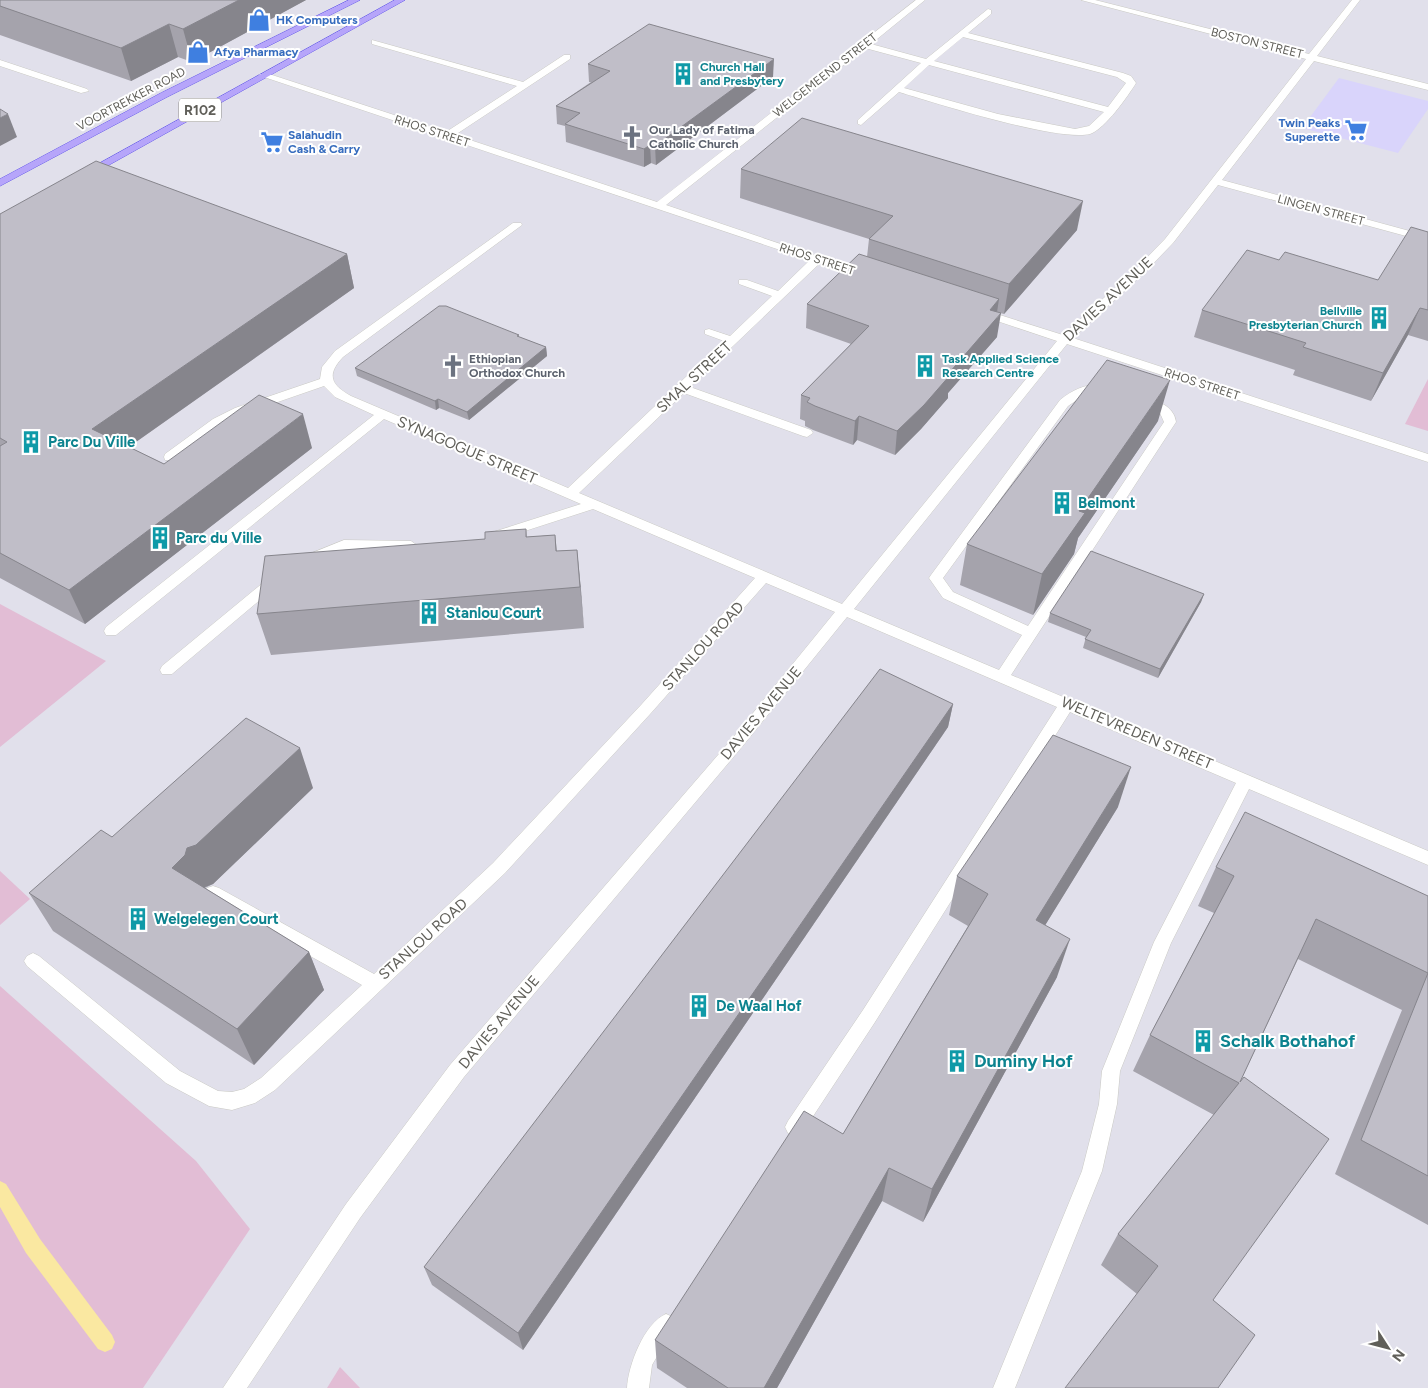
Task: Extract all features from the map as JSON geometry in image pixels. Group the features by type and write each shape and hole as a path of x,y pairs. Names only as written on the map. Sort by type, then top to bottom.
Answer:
{"main road":[{"name":"VOORTREKKER ROAD","path":"0,183 164,95 356,0"},
{"name":"R102","path":"76,179 401,0"}],"street":[{"name":"WELGEMEEND STREET","path":"659,206 920,0"},
{"name":"BOSTON STREET","path":"1085,0 1428,86"},
{"name":"DAVIES AVENUE","path":"234,1388 364,1197 457,1071 736,744 1065,339 1141,270 1169,240 1356,0"},
{"path":"861,122 927,62 988,12"},
{"path":"897,89 999,116 1072,132 1090,131 1129,87 1131,81 1126,77 961,34"},
{"path":"375,42 524,85"},
{"path":"864,45 1109,110"},
{"path":"447,136 567,57"},
{"path":"0,63 84,91"},
{"name":"RHOS STREET","path":"263,75 874,278"},
{"name":"LINGEN STREET","path":"1215,181 1428,239"},
{"path":"170,457 217,422 239,411 326,381 327,367 339,354 517,225"},
{"name":"SMAL STREET","path":"570,494 818,259"},
{"path":"743,282 780,295"},
{"name":"RHOS STREET","path":"968,308 1428,458"},
{"path":"709,332 732,340"},
{"name":"SYNAGOGUE STREET","path":"326,381 338,394 383,414 846,609"},
{"path":"681,388 807,433"},
{"path":"1032,633 948,596 938,582 937,575 1064,403 1075,393 1088,388 1116,392"},
{"path":"1003,676 1170,422 1169,413 1165,410 1130,396"},
{"path":"111,631 383,414"},
{"path":"484,540 594,504"},
{"path":"166,670 288,570 344,545 423,546"},
{"name":"STANLOU ROAD","path":"33,961 173,1077 216,1100 232,1101 248,1097 268,1084 499,868 627,730 765,575"},
{"name":"WELTEVREDEN STREET","path":"846,609 1428,858"},
{"path":"788,1139 874,1008 1067,704"},
{"path":"1004,1388 1092,1171 1106,1113 1111,1071 1163,942 1246,780"},
{"path":"214,893 374,983"},
{"path":"638,1388 637,1379 642,1360 674,1311"}],"shaded area":[{"path":"1339,78 1428,101 1428,109 1398,153 1302,128"},
{"path":"1428,379 1428,431 1405,424"},
{"path":"0,604 106,661 0,747"},
{"path":"0,871 30,899 0,925"},
{"path":"0,986 196,1161 250,1229 143,1388 0,1388"},
{"path":"340,1367 360,1388 327,1388"}],"building":[{"path":"0,0 239,0 183,29 169,24 121,48 0,6"},
{"path":"649,24 774,59 655,146 650,145 644,149 565,124 580,113 556,106 610,71 588,64"},
{"path":"0,109 8,114 0,118"},
{"path":"802,118 1083,201 1009,284 869,239 893,216 741,169"},
{"path":"96,161 347,254 92,429 164,464 259,395 303,414 69,590 0,553 0,446 7,442 0,438 0,214"},
{"path":"1411,227 1428,232 1428,310 1420,308 1383,373 1303,347 1306,343 1202,310 1247,250 1279,260 1285,252 1378,280"},
{"path":"859,254 999,299 990,310 1001,313 924,405 897,431 859,416 855,421 815,406 807,402 810,398 801,395 869,326 807,304"},
{"name":"Ethiopian Orthodox Church","path":"439,306 446,306 546,347 467,412 355,368"},
{"name":"Belmont","path":"1107,360 1170,380 1079,511 1085,513 1042,574 967,544"},
{"path":"526,529 526,537 555,535 556,551 577,550 580,587 257,614 265,556 485,539 485,532"},
{"path":"1091,551 1204,594 1160,669 1085,639 1091,630 1050,613"},
{"name":"De Waal Hof","path":"880,669 953,704 518,1333 424,1267"},
{"path":"246,718 300,748 196,845 187,848 185,855 172,868 309,952 237,1029 29,893 101,830 112,837"},
{"name":"Duminy Hof","path":"1053,735 1131,767 1036,920 1070,939 932,1189 889,1168 764,1388 728,1388 655,1340 804,1111 843,1134 988,894 957,876"},
{"path":"1245,812 1428,896 1428,973 1316,919 1240,1082 1244,1077 1329,1139 1213,1300 1255,1335 1218,1388 1065,1388 1158,1266 1118,1234 1239,1083 1150,1035 1234,876 1216,867"},
{"path":"1428,973 1428,1176 1361,1140"}],"waterway":[{"path":"0,1190 33,1246 105,1342"}],"place":[{"name":"HK Computers","path":"259,20"},
{"name":"Afya Pharmacy","path":"198,52"},
{"name":"Church Hall and Presbytery","path":"683,74"},
{"name":"Twin Peaks Superette","path":"1356,130"},
{"name":"Our Lady of Fatima Catholic Church","path":"632,137"},
{"name":"Salahudin Cash & Carry","path":"272,142"},
{"name":"Bellville Presbyterian Church","path":"1379,318"},
{"name":"Ethiopian Orthodox Church","path":"453,366"},
{"name":"Task Applied Science Research Centre","path":"925,366"},
{"name":"Parc Du Ville","path":"31,442"},
{"name":"Belmont","path":"1062,503"},
{"name":"Parc du Ville","path":"160,538"},
{"name":"Stanlou Court","path":"429,613"},
{"name":"Welgelegen Court","path":"138,919"},
{"name":"De Waal Hof","path":"699,1006"},
{"name":"Schalk Bothahof","path":"1203,1041"},
{"name":"Duminy Hof","path":"957,1061"}]}
